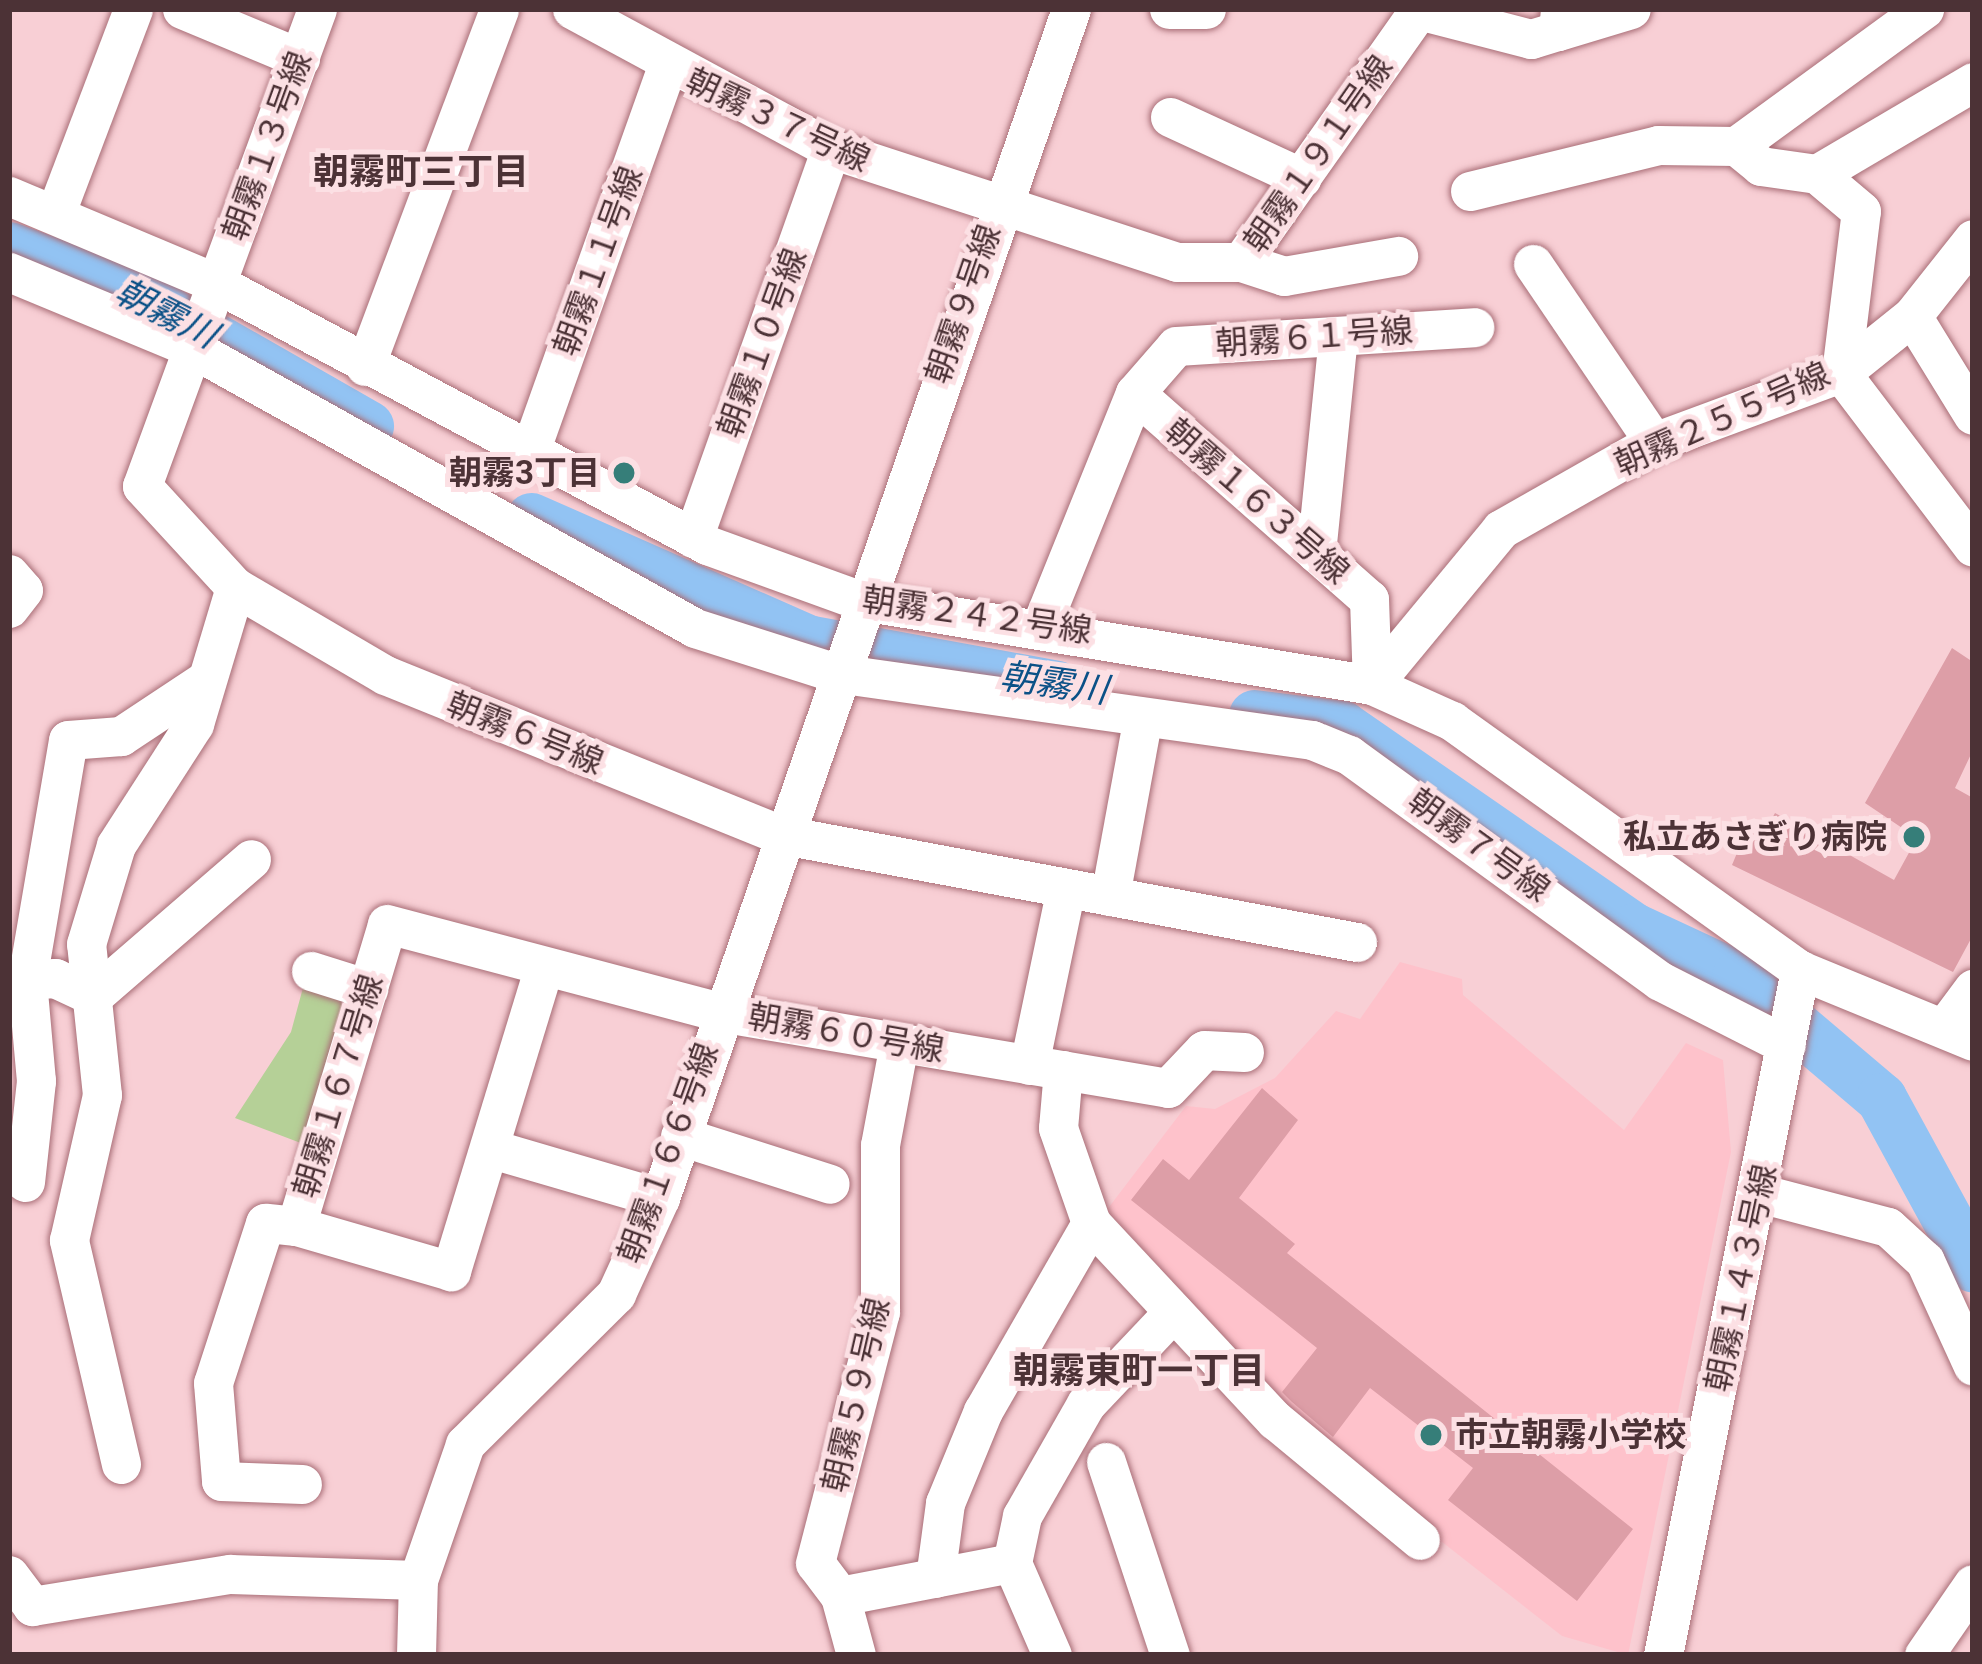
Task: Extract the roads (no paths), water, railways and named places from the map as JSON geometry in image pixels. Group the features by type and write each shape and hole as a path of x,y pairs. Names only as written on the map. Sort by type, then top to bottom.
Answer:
{"street":[{"path":"56,212 134,9"},
{"path":"182,9 299,58"},
{"name":"朝霧１３号線","path":"200,319 317,9"},
{"path":"365,366 499,9"},
{"name":"朝霧３７号線","path":"572,9 666,69 832,148 994,211"},
{"name":"朝霧９号線","path":"848,642 994,211 1071,9"},
{"path":"1169,9 1206,9"},
{"name":"朝霧１９１号線","path":"994,211 1028,204 1102,244 1178,262 1241,262 1419,9 1531,39 1559,20 1631,9"},
{"path":"1470,191 1658,145 1736,146 1924,9"},
{"name":"朝霧１１号線","path":"529,454 666,69"},
{"path":"1736,146 1761,166 1817,174 1973,82"},
{"path":"1170,117 1301,178"},
{"name":"朝霧１０号線","path":"693,538 832,148"},
{"name":"朝霧２５５号線","path":"1372,685 1502,530 1654,442 1841,373 1861,211 1817,174"},
{"name":"朝霧２４２号線","path":"9,196 56,212 200,319 365,366 693,538 848,642 1042,623 1372,685 1452,721 1801,970 1959,1034"},
{"path":"1973,239 1912,316 1841,373 1973,547"},
{"path":"1241,262 1284,275 1398,256"},
{"path":"1533,264 1654,442"},
{"path":"9,272 200,319 695,628 848,642"},
{"path":"1912,316 1973,415"},
{"name":"朝霧６号線","path":"200,319 142,485 236,587 385,676 778,834 1357,942"},
{"name":"朝霧６１号線","path":"1042,623 1136,393 1176,346 1474,327"},
{"path":"1316,553 1338,336"},
{"name":"朝霧１６３号線","path":"1136,393 1369,599 1372,685"},
{"path":"9,574 23,590 9,608"},
{"path":"121,1464 69,1240 102,1096 86,944 116,845 194,724 236,587"},
{"name":"朝霧７号線","path":"848,642 1143,717 1349,755 1468,831 1660,981 1787,1040"},
{"name":"朝霧６０号線","path":"848,642 719,1012 1168,1088 1204,1050 1244,1052"},
{"path":"25,1182 36,1082 27,980 68,740 121,736 204,681"},
{"path":"1110,896 1143,717"},
{"path":"93,995 250,859"},
{"path":"1066,888 1046,1068 1058,1128 1091,1223 1275,1420 1420,1540"},
{"name":"朝霧１６７号線","path":"542,973 451,1271 296,1226 387,924 542,973 719,1012"},
{"name":"朝霧１４３号線","path":"1663,1655 1801,970"},
{"path":"311,971 368,989"},
{"path":"27,980 93,995"},
{"path":"1959,1034 1973,989"},
{"name":"朝霧１６６号線","path":"416,1655 418,1580 466,1444 616,1294 659,1198 719,1012"},
{"name":"朝霧５９号線","path":"839,1596 815,1563 880,1312 880,1145 899,1042"},
{"path":"680,1136 830,1184"},
{"path":"492,1149 659,1198"},
{"path":"1759,1193 1888,1227 1925,1261 1973,1366"},
{"path":"296,1226 265,1223 213,1384 221,1481 302,1484"},
{"path":"934,1578 945,1503 983,1411 1091,1223"},
{"path":"1052,1655 1012,1563 1022,1516 1086,1403 1173,1312"},
{"path":"1106,1462 1170,1655"},
{"path":"856,1655 839,1596 1012,1563"},
{"path":"21,1590 230,1574 418,1580"},
{"path":"1924,1655 1973,1584"}],"waterway":[{"name":"朝霧川","path":"9,247 137,294 368,426"},
{"name":"朝霧川","path":"531,518 807,640 1057,686"},
{"name":"朝霧川","path":"1254,715 1342,726 1634,928 1737,976 1881,1098 1973,1267"}],"place":[{"name":"朝霧3丁目","path":"624,473"},
{"name":"私立あさぎり病院","path":"1914,837"},
{"name":"市立朝霧小学校","path":"1431,1435"}],"district":[{"name":"朝霧町三丁目","path":"421,173"},
{"name":"朝霧東町一丁目","path":"1139,1372"}]}
